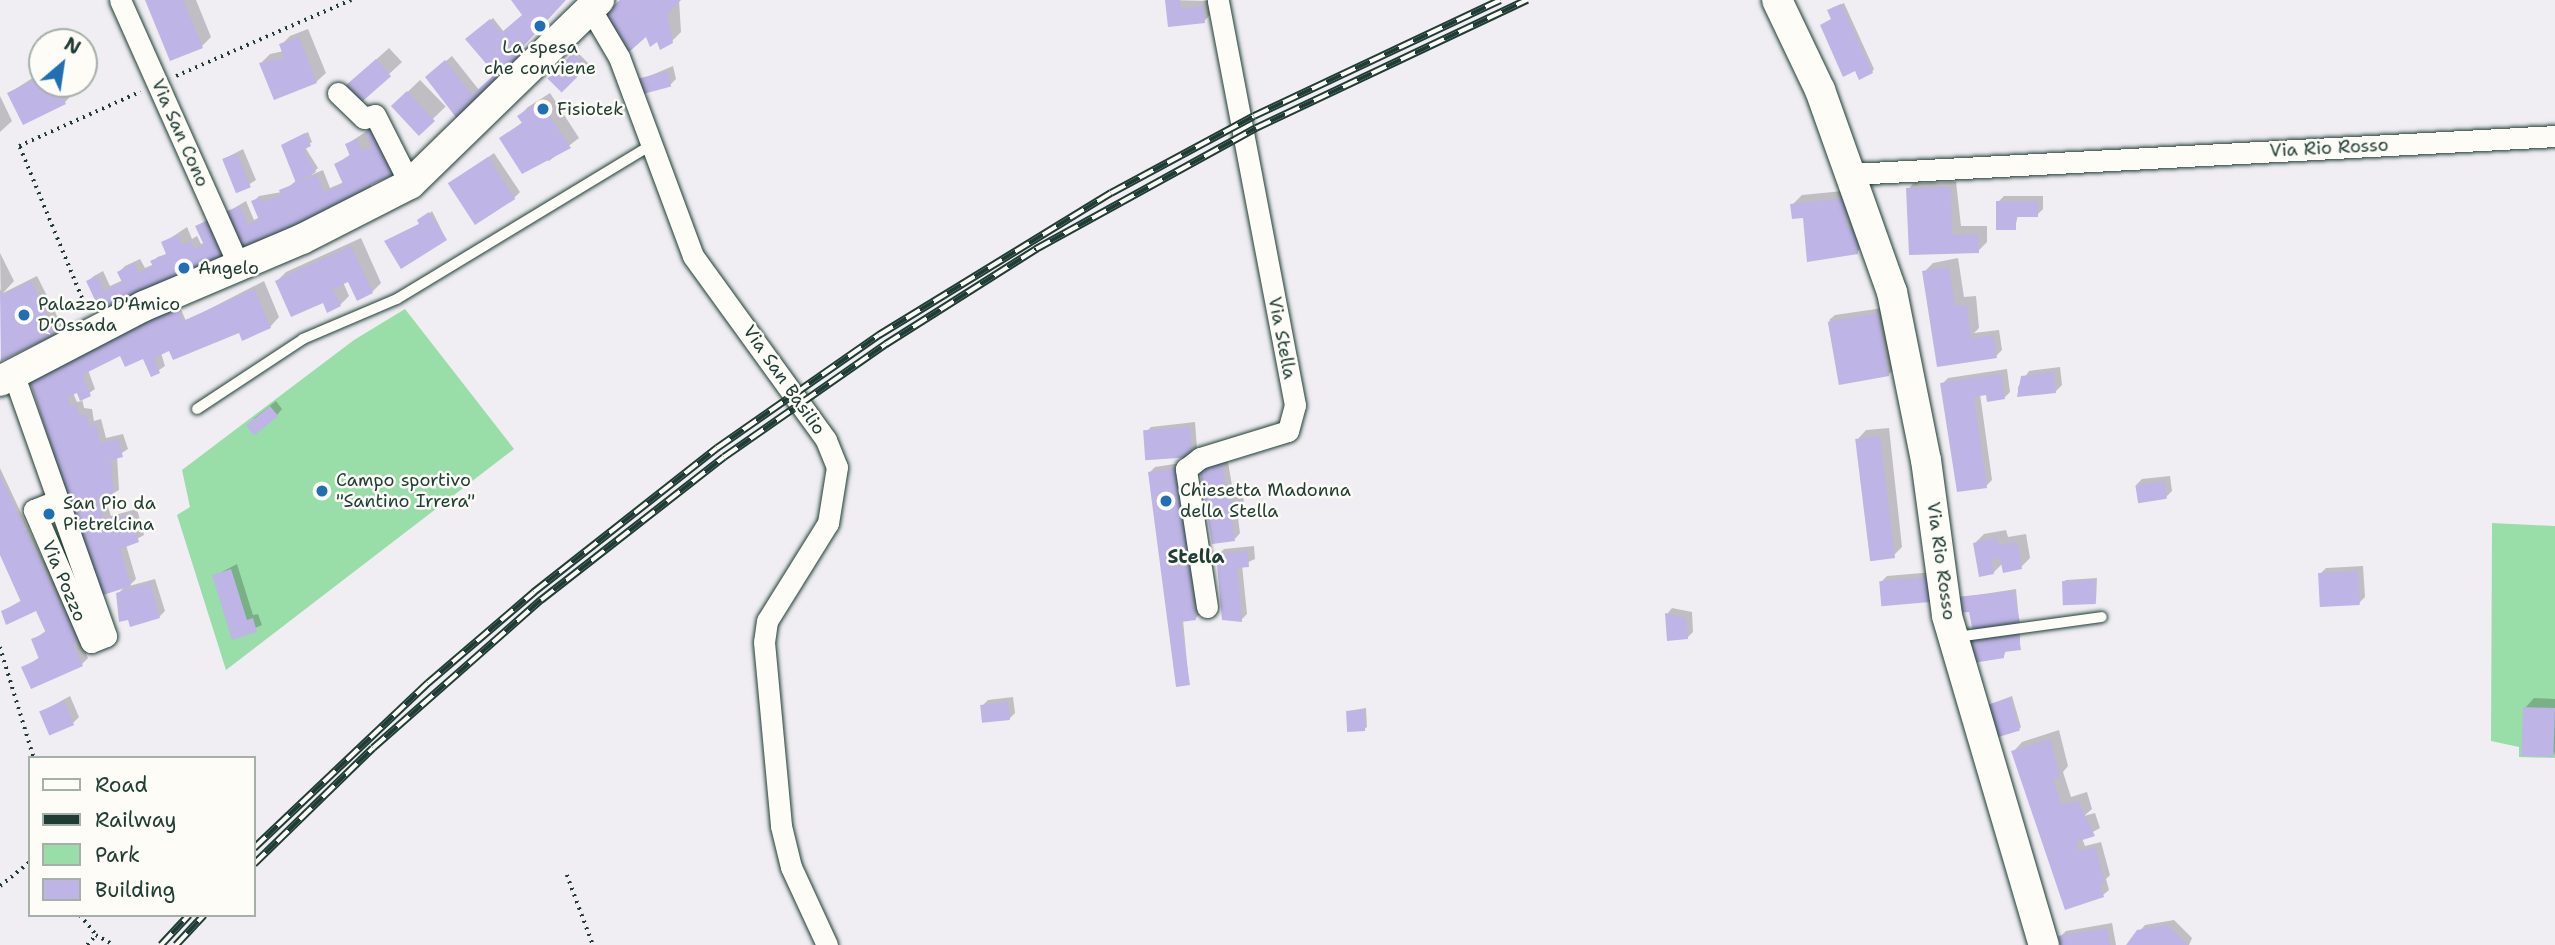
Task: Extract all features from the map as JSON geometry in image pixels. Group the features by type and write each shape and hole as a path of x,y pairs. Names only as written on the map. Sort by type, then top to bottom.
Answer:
{"street":[{"name":"Via San Cono","path":"121,0 239,266"},
{"name":"Via Stella","path":"1207,607 1186,469 1200,458 1288,431 1295,405 1218,0"},
{"name":"Via Rio Rosso","path":"1777,0 1820,90 1892,292 1912,376 1953,637 2044,945"},
{"name":"Via San Basilio","path":"595,4 619,57 693,257 826,440 837,467 828,523 767,621 764,642 781,826 799,889 827,945"},
{"path":"6,377 94,330 376,205 410,184 595,4"},
{"path":"338,93 364,118 375,115 410,184"},
{"name":"Via Rio Rosso","path":"1852,174 2555,136"},
{"name":"Via Pozzo","path":"6,377 56,501 106,636 91,642 34,510 56,501"}],"lane":[{"path":"197,409 303,339 397,299 651,145"},
{"path":"1953,637 2102,617"}],"path":[{"path":"94,330 19,146 351,0"},
{"path":"0,647 33,756"},
{"path":"0,886 28,864"},
{"path":"567,875 593,945"},
{"path":"82,917 96,935 114,945"},
{"path":"87,945 96,935"}],"green space":[{"name":"Campo sportivo \"Santino Irrera\"","path":"405,309 514,449 226,670 177,515 190,507 182,470 354,340"},
{"path":"2492,523 2555,526 2555,758 2519,757 2519,747 2491,741"}],"building":[{"path":"145,0 183,0 203,48 170,61"},
{"path":"511,0 566,0 518,52 521,56 497,77 501,83 458,120 425,77 445,60 472,95 495,74 465,39 490,19 501,33 522,15"},
{"path":"620,0 681,0 667,14 673,43 660,50 657,42 650,47 646,37 629,52 605,13"},
{"path":"1165,0 1180,0 1181,9 1203,6 1205,23 1168,27"},
{"path":"1841,4 1873,73 1859,80 1855,71 1843,77 1820,25 1831,19 1827,10"},
{"path":"299,37 317,83 274,100 259,63 284,58 279,44"},
{"path":"573,53 587,67 562,93 548,78"},
{"path":"376,59 391,76 359,105 344,87"},
{"path":"667,71 671,86 642,94 638,79"},
{"path":"28,83 28,98 63,98 66,104 23,125 7,93"},
{"path":"407,91 435,121 419,136 391,106"},
{"path":"540,101 571,148 522,174 499,138 522,123 517,116"},
{"path":"373,127 394,175 363,188 367,196 238,253 222,213 240,206 248,225 259,220 251,201 261,197 264,202 281,195 279,190 317,175 324,192 343,184 334,164 350,156 345,144 357,139 362,151 372,147 365,132"},
{"path":"305,133 311,146 303,150 316,172 296,183 281,145"},
{"path":"237,153 251,187 236,193 222,159"},
{"path":"488,157 515,199 475,225 448,183"},
{"path":"1951,187 1952,235 1978,234 1979,253 1909,255 1906,188"},
{"path":"1844,198 1848,229 1856,228 1858,254 1807,262 1803,218 1792,219 1790,204"},
{"path":"1996,201 2038,201 2038,217 2016,217 2016,230 1996,230"},
{"path":"429,212 447,240 401,269 384,241 419,224 417,220"},
{"path":"211,219 228,258 195,273 192,266 175,273 178,280 102,315 86,281 97,276 104,291 122,282 117,272 134,263 138,273 153,266 150,261 166,254 161,242 177,235 182,245 191,241 195,249 204,245 195,226"},
{"path":"351,246 373,293 357,301 348,282 333,289 341,306 327,313 323,303 291,317 275,281"},
{"path":"1949,267 1955,306 1967,305 1971,339 1993,335 1997,358 1937,367 1922,271"},
{"name":"Palazzo D'Amico D'Ossada","path":"31,281 57,334 1,361 0,289 3,295"},
{"path":"254,289 271,328 242,341 239,333 173,360 169,351 154,358 160,373 151,377 143,359 125,367 120,356 82,375 91,396 80,401 77,393 68,397 71,407 77,405 78,414 87,415 89,426 96,424 100,443 118,439 123,457 111,460 114,498 99,502 105,521 131,514 139,542 120,549 131,586 100,596 28,376 177,306 183,321"},
{"path":"1878,313 1889,376 1839,385 1828,322"},
{"path":"2054,372 2056,393 2017,397 2021,376"},
{"path":"2001,374 2005,399 1987,402 1986,395 1974,397 1987,488 1957,492 1940,383"},
{"path":"270,406 278,416 254,436 246,426"},
{"path":"1190,427 1192,457 1145,460 1143,430"},
{"path":"1880,436 1895,558 1870,561 1855,439"},
{"path":"1222,461 1228,502 1237,500 1239,511 1231,513 1235,541 1212,544 1199,465"},
{"path":"1176,468 1196,620 1181,622 1190,685 1176,687 1148,472"},
{"path":"0,475 78,641 73,644 83,666 31,689 21,667 39,659 31,639 46,633 36,611 6,625 1,611 21,602 0,555"},
{"path":"2164,481 2167,499 2138,503 2135,486"},
{"path":"1997,538 1999,545 2017,542 2022,569 2003,573 2000,558 1991,560 1994,574 1979,577 1973,543"},
{"path":"1248,551 1249,567 1237,568 1242,622 1222,620 1216,554"},
{"path":"231,569 247,620 253,618 257,632 232,640 212,575"},
{"path":"2358,571 2360,605 2320,607 2318,573"},
{"path":"1928,577 1930,602 1881,606 1879,581"},
{"path":"2095,580 2096,604 2063,605 2062,581"},
{"path":"150,583 160,618 130,627 128,620 119,622 116,593"},
{"path":"2014,591 2020,623 1973,632 1969,612 1959,613 1956,597"},
{"path":"1665,613 1686,618 1688,639 1667,641"},
{"path":"2018,632 2021,650 2004,652 2004,658 1973,663 1969,640"},
{"path":"2010,698 2020,731 1996,738 1986,705"},
{"path":"64,701 74,725 49,735 39,712"},
{"path":"1008,702 1010,720 982,723 980,705"},
{"path":"2523,707 2555,708 2553,757 2521,756"},
{"path":"1364,710 1365,731 1347,732 1346,711"},
{"path":"2050,739 2060,777 2053,779 2062,805 2078,801 2095,836 2076,842 2079,851 2095,847 2105,882 2100,884 2104,897 2065,910 2011,751"},
{"path":"2167,925 2188,945 2126,945 2137,930"},
{"path":"2107,928 2110,945 2060,945 2058,936"}],"railway":[{"path":"256,846 428,683 534,592 717,448 879,335 1111,193 1254,116 1500,0"},
{"path":"256,862 373,748 541,600 724,457 886,344 1036,249 1256,128 1527,0"},
{"path":"161,945 187,917"},
{"path":"176,945 202,917"}],"place":[{"name":"La spesa che conviene","path":"540,26"},
{"name":"Fisiotek","path":"543,109"},
{"name":"Angelo","path":"184,268"},
{"name":"Palazzo D'Amico D'Ossada","path":"24,315"},
{"name":"Campo sportivo \"Santino Irrera\"","path":"322,491"},
{"name":"Chiesetta Madonna della Stella","path":"1166,501"},
{"name":"San Pio da Pietrelcina","path":"49,514"}],"district":[{"name":"Stella","path":"1196,557"}]}
